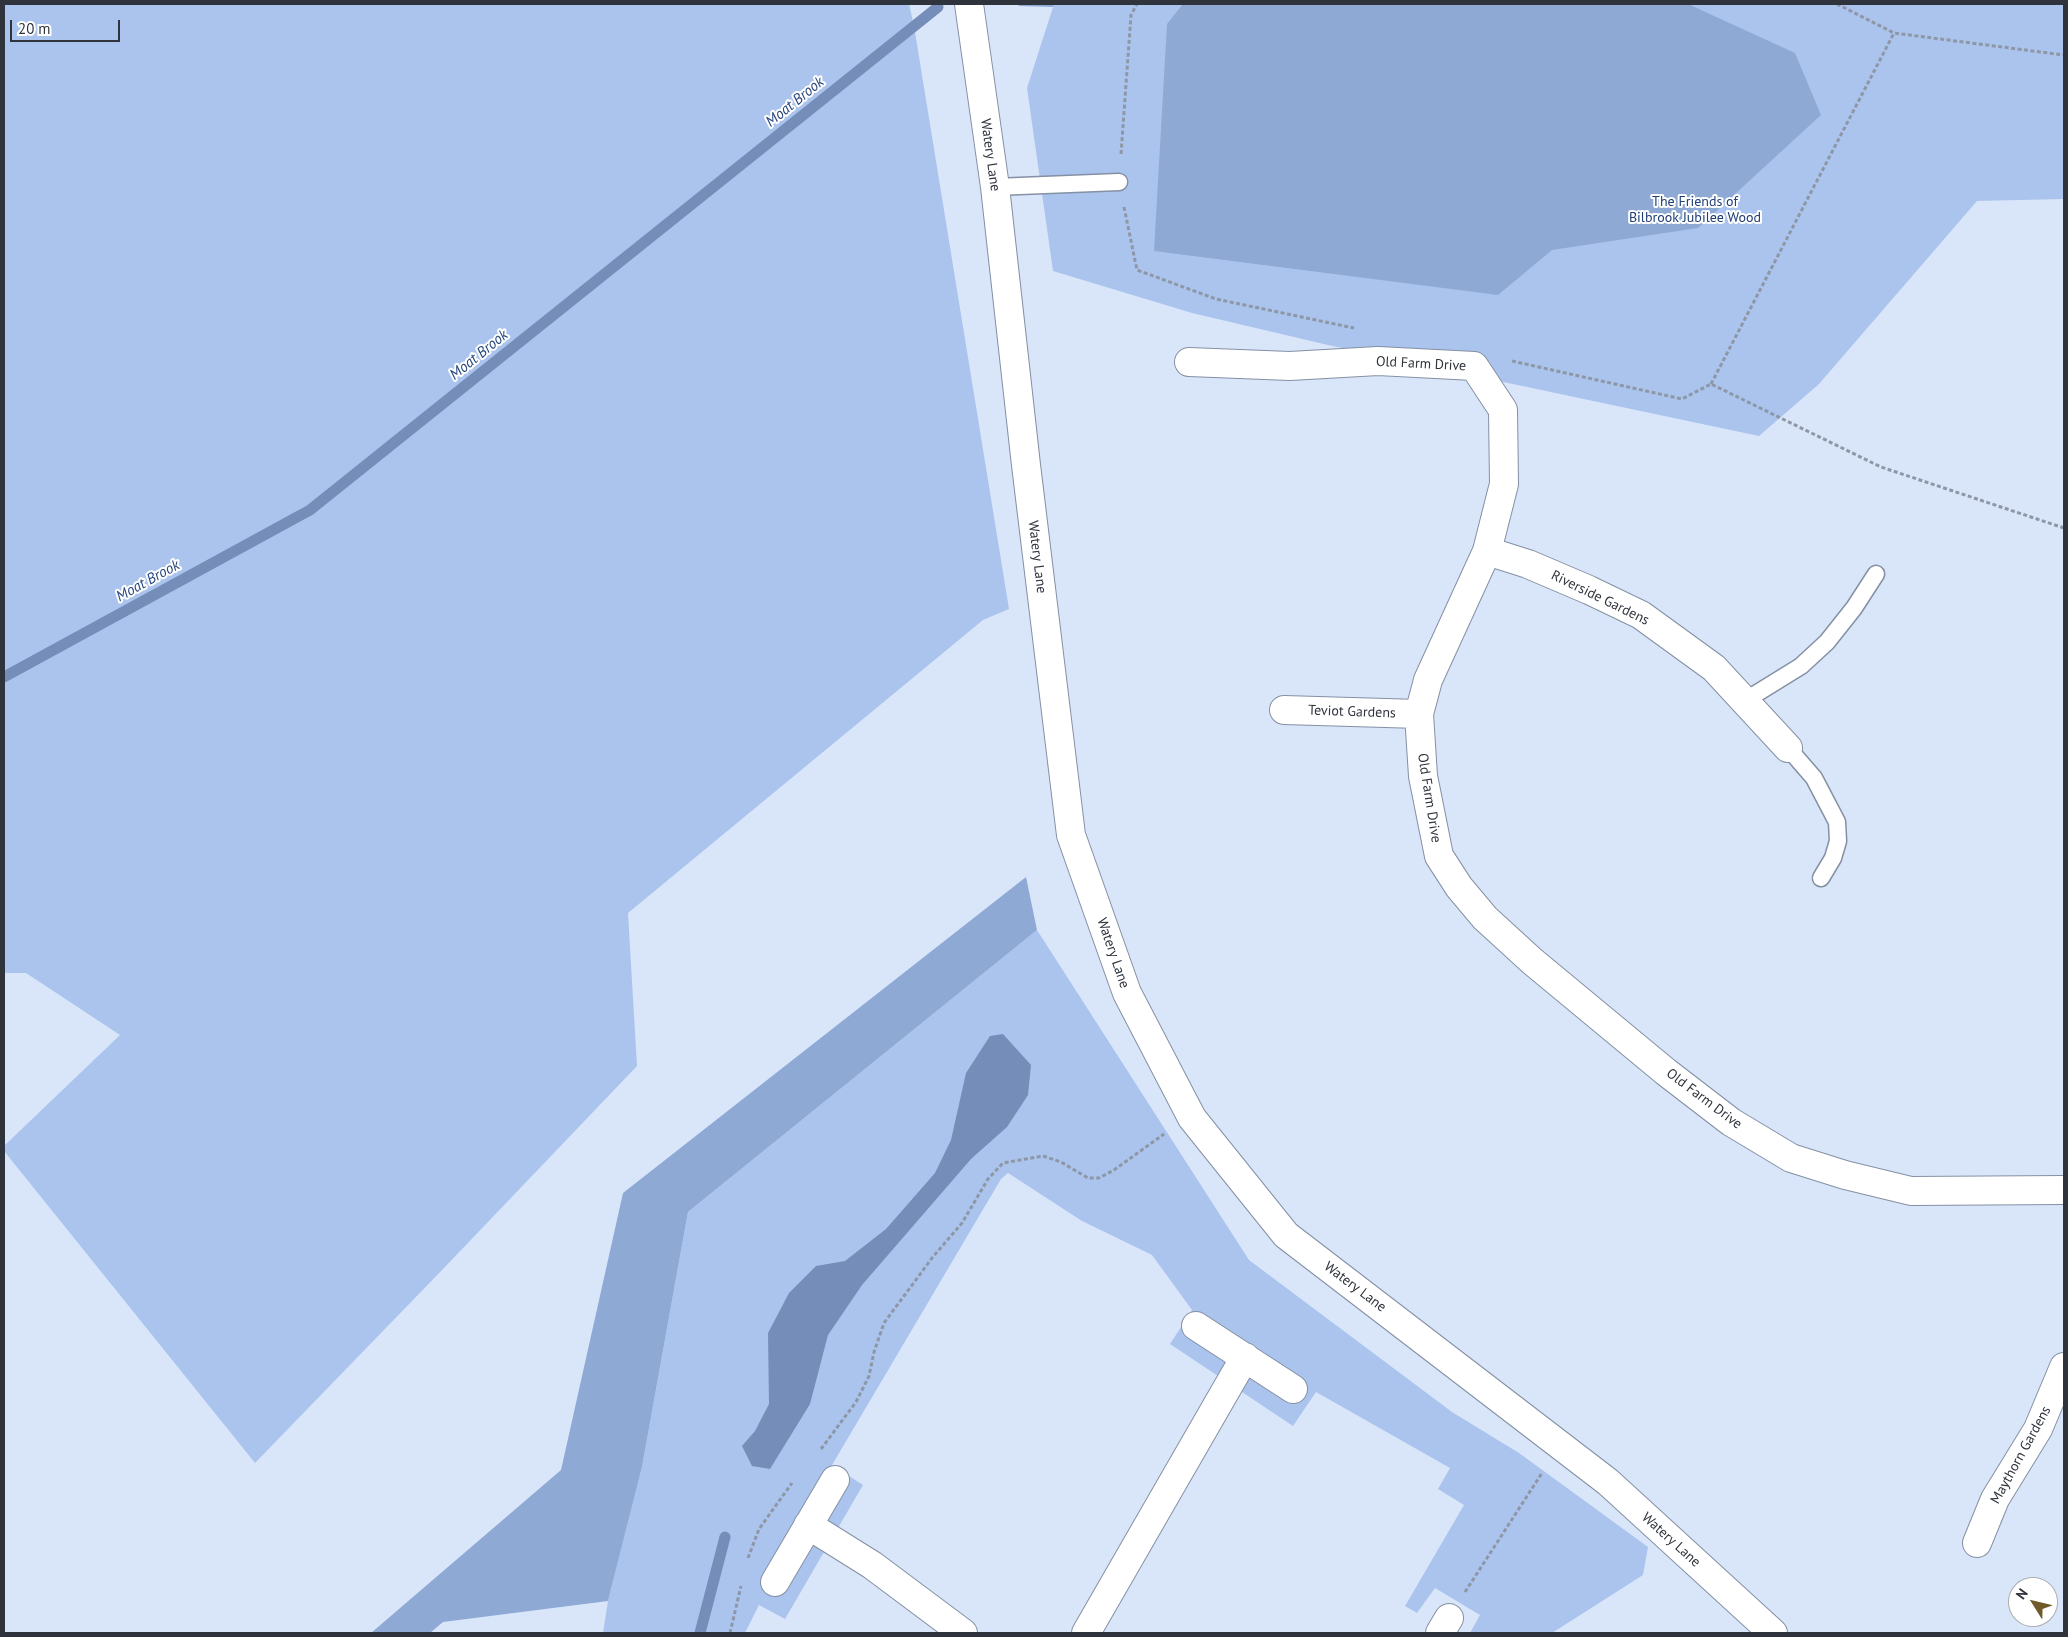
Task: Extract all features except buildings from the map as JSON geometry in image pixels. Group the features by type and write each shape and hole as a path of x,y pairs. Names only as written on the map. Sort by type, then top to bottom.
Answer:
{"street":[{"name":"Watery Lane","path":"969,4 995,187 1027,475 1072,835 1127,993 1192,1118 1286,1235 1608,1482 1773,1633"},
{"name":"Old Farm Drive","path":"1189,362 1290,366 1378,361 1474,366 1503,410 1504,484 1487,551 1428,680 1419,714 1423,776 1432,829 1439,856 1459,887 1484,918 1666,1072 1732,1122 1791,1158 1845,1175 1911,1191 2064,1190"},
{"name":"Riverside Gardens","path":"1487,551 1528,564 1590,590 1641,615 1714,668 1746,700 1788,748"},
{"name":"Teviot Gardens","path":"1284,710 1419,714"},
{"path":"1196,1326 1293,1389"},
{"path":"1086,1633 1245,1357"},
{"name":"Maythorn Gardens","path":"1977,1543 1995,1499 2038,1429 2064,1367"},
{"path":"775,1582 835,1480"},
{"path":"808,1525 872,1565 963,1633"}],"lane":[{"path":"995,187 1119,182"},
{"path":"1746,700 1801,666 1827,642 1854,608 1876,574"},
{"path":"1788,748 1814,778 1837,822 1838,840 1833,858 1821,878"}],"path":[{"path":"1137,4 1131,15 1119,182 1137,270 1216,299 1363,329"},
{"path":"1838,4 1894,33 2064,55"},
{"path":"1509,360 1682,399 1711,384 1894,33"},
{"path":"1711,384 1881,467 2064,528"},
{"path":"819,1452 832,1438 861,1393 869,1376 874,1352 884,1322 932,1258 962,1223 988,1179 1003,1163 1043,1156 1061,1162 1088,1178 1099,1178 1162,1137 1186,1107"},
{"path":"1445,1626 1536,1480 1564,1448"},
{"path":"747,1561 759,1529 773,1506 795,1480"},
{"path":"730,1633 743,1578"}],"green space":[{"path":"4,4 909,4 914,26 1009,609 983,620 628,913 637,1066 255,1463 4,1151 4,1146 120,1035 26,973 4,973"},
{"path":"1018,4 1054,4 1053,7 1019,6"},
{"name":"The Friends of Bilbrook Jubilee Wood","path":"1054,4 2064,4 2064,199 1977,201 1819,384 1759,436 1328,345 1192,313 1053,271 1027,88"},
{"path":"1183,4 1688,4 1795,53 1821,115 1698,228 1552,250 1498,295 1154,251 1167,24"},
{"path":"1026,877 1037,930 688,1212 642,1467 608,1601 443,1622 430,1633 371,1633 561,1470 623,1193"},
{"path":"1037,930 1249,1260 1452,1412 1519,1453 1648,1547 1643,1575 1552,1633 1470,1633 1480,1615 1435,1588 1417,1613 1405,1606 1464,1505 1438,1489 1450,1468 1316,1392 1293,1426 1170,1344 1192,1310 1152,1255 1082,1221 1008,1173 1001,1179 832,1465 863,1485 785,1619 759,1605 745,1633 603,1633 608,1601 642,1467 688,1212"}],"shaded area":[{"path":"1003,1034 1031,1065 1028,1095 1007,1127 971,1159 862,1285 828,1335 810,1404 770,1469 752,1466 742,1446 755,1431 769,1404 768,1333 789,1293 816,1266 845,1261 886,1229 935,1173 951,1140 966,1073 990,1036"}],"waterway":[{"name":"Moat Brook","path":"4,677 310,510 938,7"},
{"path":"700,1633 725,1537"}]}
